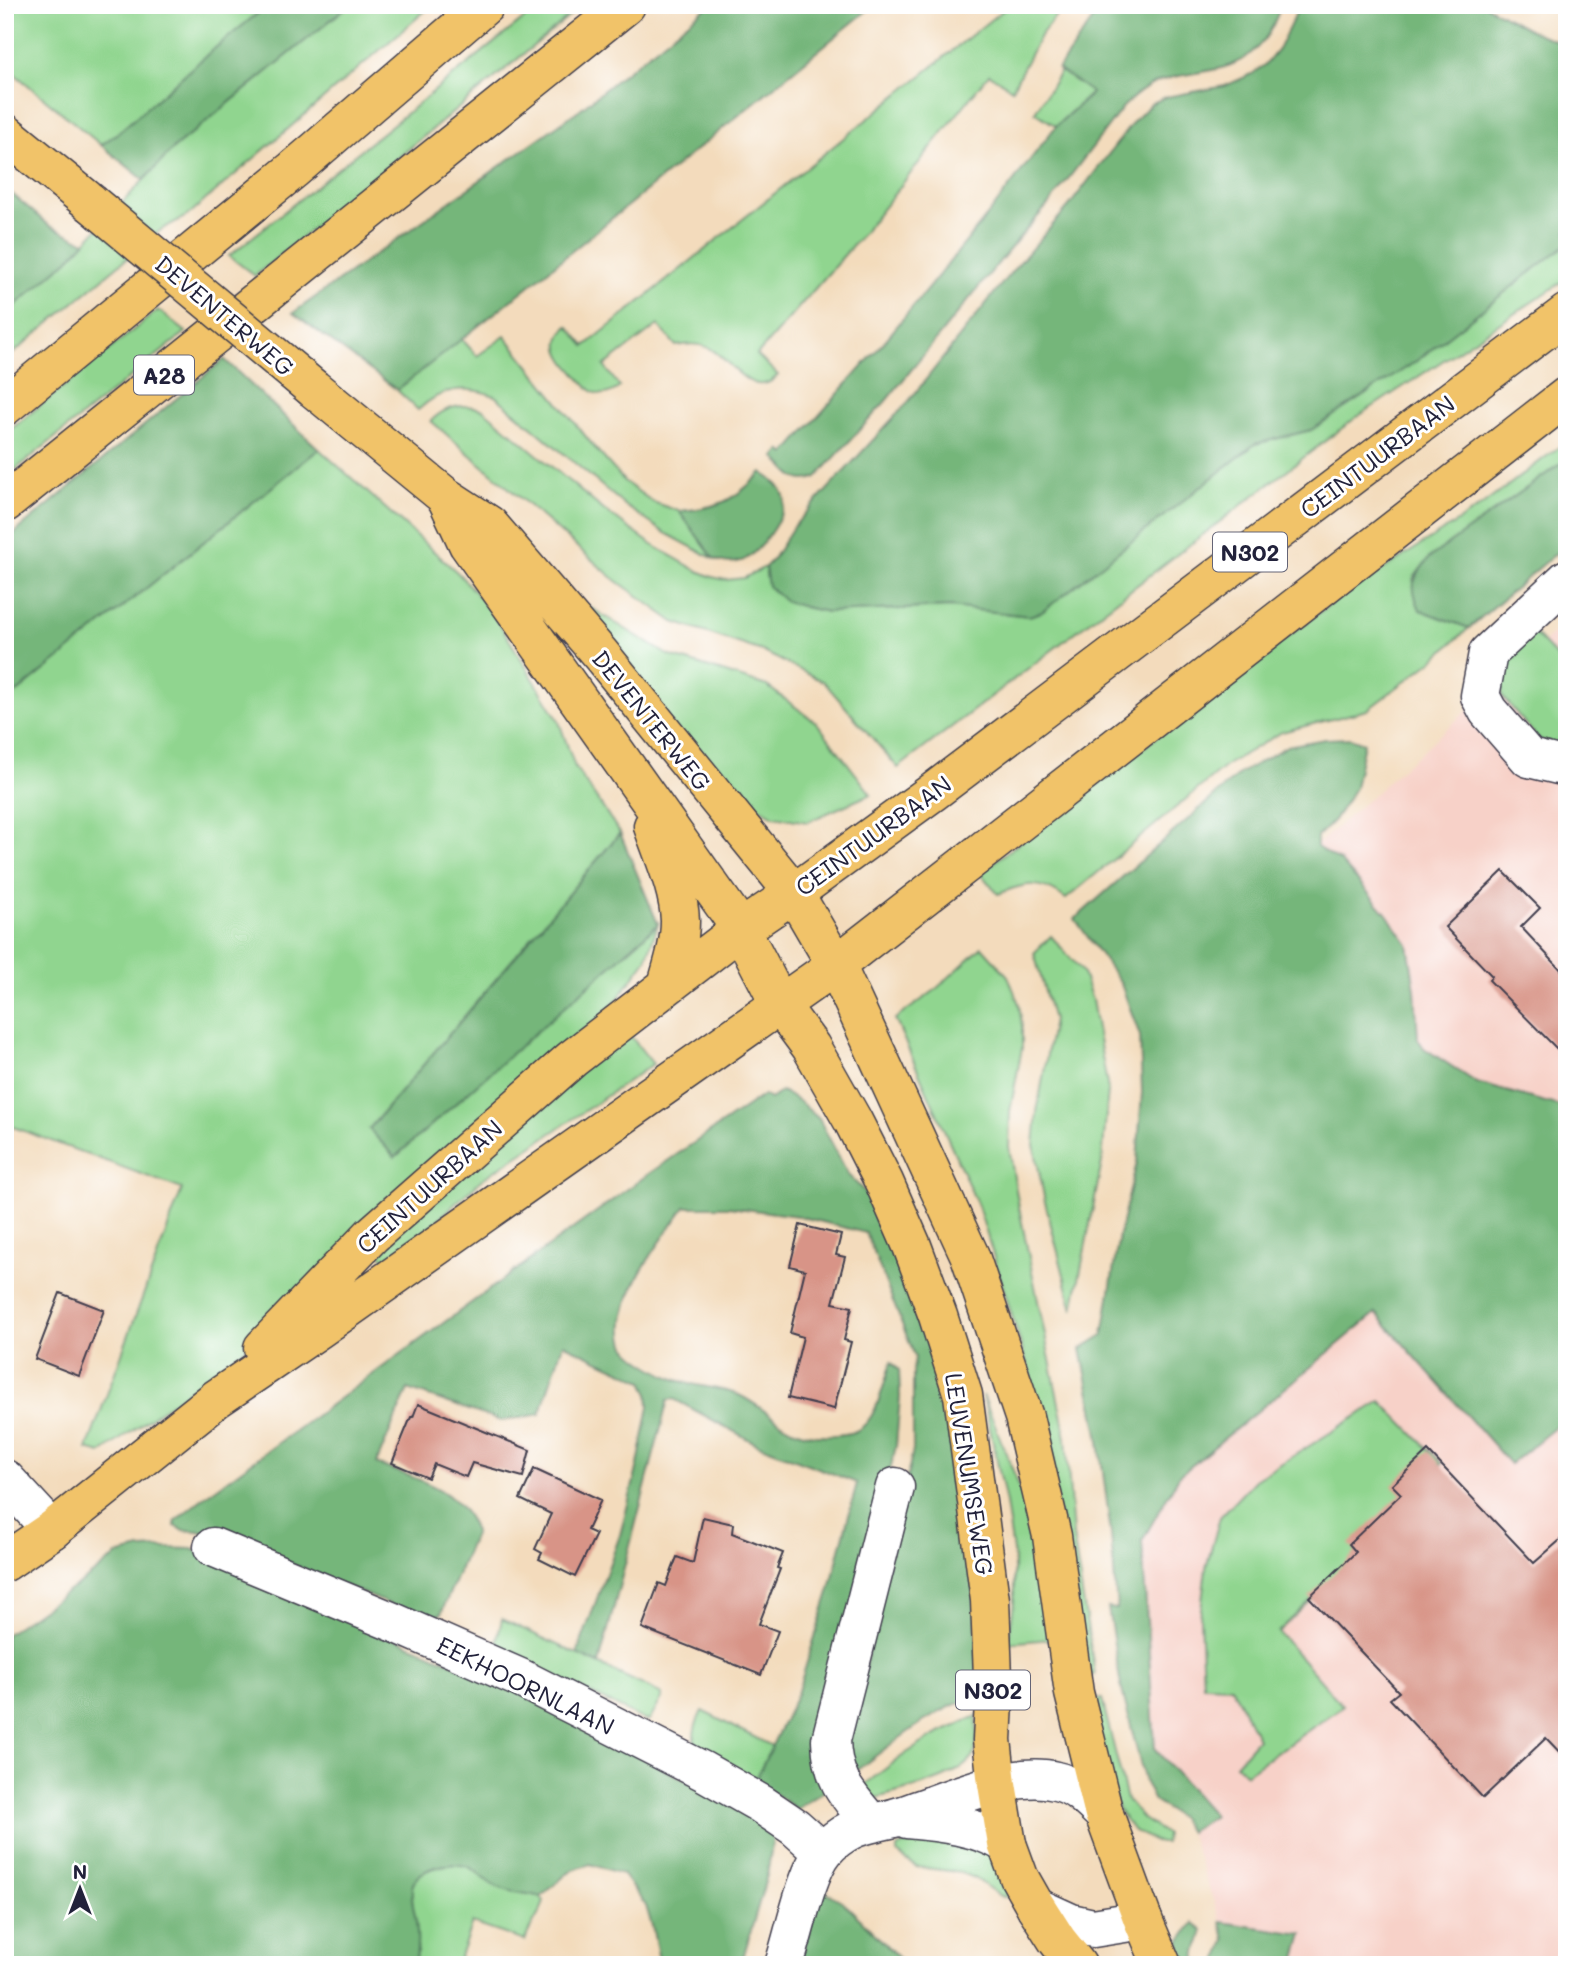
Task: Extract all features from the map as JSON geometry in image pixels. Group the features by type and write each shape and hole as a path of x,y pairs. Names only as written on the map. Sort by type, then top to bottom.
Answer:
{"main road":[{"path":"5,406 293,170 485,5"},
{"name":"A28","path":"5,503 626,5"},
{"name":"DEVENTERWEG","path":"5,133 446,497 489,525 601,655 794,893 836,965"},
{"name":"CEINTUURBAAN","path":"216,1399 372,1235 572,1059 741,929 944,784 1567,313"},
{"name":"CEINTUURBAAN","path":"5,1562 52,1530 216,1399 836,965 1567,396"},
{"name":"DEVENTERWEG","path":"446,497 468,544 741,929"},
{"path":"642,790 676,896 680,920 677,949 667,985"},
{"name":"LEUVENUMSEWEG","path":"741,929 779,1005 811,1047 853,1121 884,1182 938,1315 963,1395 990,1600 994,1703 992,1740 1007,1844 1019,1877 1036,1908 1077,1965"},
{"path":"836,965 970,1255 1024,1417 1052,1536 1074,1693 1104,1814 1162,1965"}],"street":[{"path":"1567,579 1488,653 1480,696 1488,711 1529,758 1567,768"},
{"path":"5,1479 52,1530"},
{"path":"895,1487 831,1740 834,1769 843,1788 883,1821 954,1824 1007,1844"},
{"name":"EEKHOORNLAAN","path":"213,1547 520,1678 749,1797 795,1827 822,1852"},
{"path":"784,1965 803,1900 822,1852 850,1830 997,1784 1035,1778 1058,1781 1079,1791 1104,1814"},
{"path":"1036,1908 1071,1923 1094,1928 1143,1920"}],"shaded area":[{"path":"1567,621 1567,1224 1258,898"},
{"path":"1376,1312 1509,1464 1563,1421 1567,1425 1567,1965 1294,1965 1303,1934 1221,1922 1189,1832 1214,1816 1155,1749 1142,1541 1178,1476"}],"green space":[{"path":"5,5 268,5 101,145 5,66"},
{"path":"268,5 349,5 175,147 144,180 101,145 119,132"},
{"path":"349,5 432,5 187,216 162,229 5,360 5,314 68,260 175,147"},
{"path":"541,5 583,5 255,276 229,256"},
{"path":"709,5 874,5 397,390 293,313 579,110"},
{"path":"1009,5 1064,5 1040,36 1012,89 989,74 861,236 757,355 778,375 769,383 750,382 709,348 693,344 676,346 658,325 604,366 620,387 600,394 585,385 559,350 560,338 568,326 585,346"},
{"path":"1103,5 1281,5 1267,36 1253,52 1241,60 1215,70 1160,81 1145,88 1128,102 1048,205 885,402 817,477 803,480 793,476 775,457 781,450 785,454 884,342 988,215 1056,126 1092,93 1058,69"},
{"path":"1300,5 1485,5 1534,32 1567,45 1567,244 1415,362 1311,430 1255,444 1042,612 1029,616 951,607 827,612 785,601 768,586 765,567 793,527 908,402 1008,276 1069,206 1134,121 1152,103 1166,97 1225,86 1252,74 1267,63 1279,48"},
{"path":"1061,71 1092,92 1056,126 1035,112"},
{"path":"5,188 50,226 85,242 5,314"},
{"path":"1567,244 1567,279 1354,419 898,768 824,682 762,651 674,622 613,578 431,421 455,407 469,406 484,410 601,508 651,544 696,570 726,580 744,578 765,567 768,586 804,607 827,612 951,607 1029,616 1042,611 1255,444 1311,430 1415,362"},
{"path":"158,310 186,332 5,478 5,434"},
{"path":"505,336 625,482 653,502 679,511 714,559 665,533 627,507 495,396 473,390 454,390 427,402 418,410 397,390 461,338 477,356"},
{"path":"224,359 319,449 5,702 5,541"},
{"path":"1567,441 1567,459 1429,558 1413,579 1421,610 1469,628 1432,661 1367,710 1282,732 1228,764 1066,899 1048,888 1033,885 998,894 980,873 1338,598 1477,509"},
{"path":"319,449 458,573 491,610 558,719 575,767 620,833 369,1129 395,1157 658,924 646,960 602,1020 232,1360 101,1453 87,1449 182,1189 5,1124 5,702"},
{"path":"1567,459 1567,544 1469,628 1420,610 1414,594 1414,583 1429,558"},
{"path":"762,472 783,492 784,503 777,523 748,558 731,563 714,559 679,511 705,508 725,501 743,490"},
{"path":"552,584 668,655 767,686 817,723 871,794 807,822 774,816 742,798 697,756"},
{"path":"1530,629 1567,668 1567,749 1538,739 1502,696 1503,664"},
{"path":"1350,738 1364,743 1355,788 1334,820 1317,837 1317,847 1341,862 1386,913 1408,944 1415,989 1418,1039 1424,1048 1477,1083 1567,1108 1567,1425 1563,1421 1510,1464 1376,1313 1179,1476 1142,1541 1155,1749 1214,1816 1189,1832 1180,1818 1154,1801 1145,1783 1121,1686 1108,1608 1117,1609 1111,1534 1098,1434 1081,1349 1103,1335 1119,1235 1137,1162 1142,1092 1140,1036 1121,984 1075,919 1239,774 1287,746 1325,739"},
{"path":"620,833 658,924 395,1157 369,1129"},
{"path":"1051,936 1082,971 1092,1000 1108,1090 1102,1162 1073,1310 1045,1202 1034,1145 1053,1020 1034,953"},
{"path":"982,947 1008,976 1019,1004 1022,1048 1010,1111 1009,1147 1066,1438 1073,1536 1095,1675 1085,1677 1059,1518 1030,1374 978,1206 895,1019 934,991"},
{"path":"625,1029 653,1064 481,1180 389,1265 375,1247"},
{"path":"782,1091 819,1119 849,1176 878,1205 942,1379 967,1485 981,1695 947,1708 930,1718 853,1773 843,1767 913,1450 915,1357 866,1233 798,1216 729,1207 685,1207 641,1272 625,1309 623,1327 628,1349 656,1370 671,1378 739,1395 781,1422 808,1434 846,1434 856,1431 869,1419 879,1401 891,1362 899,1370 896,1446 857,1605 832,1786 797,1809 755,1781 797,1694 830,1589 857,1483 759,1445 674,1399 668,1400 599,1664 577,1654 620,1535 638,1465 649,1406 648,1392 643,1381 563,1344 540,1414 501,1421 408,1389 376,1464 421,1480 447,1495 459,1505 475,1532 441,1614 426,1619 247,1546 175,1526 176,1520 208,1494 647,1175 764,1095 770,1099"},
{"path":"983,1395 1019,1486 1039,1555 1050,1639 1008,1643 1014,1603 1014,1559 1006,1503"},
{"path":"1381,1401 1442,1463 1351,1544 1358,1555 1278,1632 1343,1706 1246,1774 1236,1764 1258,1739 1231,1686 1203,1685 1200,1618 1206,1568 1220,1517 1255,1480"},
{"path":"141,1549 192,1549 525,1695 725,1801 774,1833 767,1875 741,1965 660,1965 646,1906 622,1874 590,1864 570,1871 541,1897 498,1888 466,1866 442,1866 425,1871 414,1882 412,1889 417,1938 415,1965 5,1965 5,1635 117,1555"},
{"path":"502,1619 662,1694 650,1720 646,1721 499,1649 497,1641"},
{"path":"1102,1699 1127,1800 1143,1819 1166,1834 1165,1843 1159,1843 1134,1831 1118,1810 1090,1701"},
{"path":"702,1711 772,1746 755,1781 695,1746 695,1728"},
{"path":"977,1716 976,1750 968,1763 957,1770 928,1783 872,1799 860,1788 934,1736"},
{"path":"951,1840 986,1847 1021,1896 1001,1897 975,1878 959,1872 916,1867 897,1853 897,1849 902,1845"},
{"path":"451,1864 466,1865 507,1890 527,1892 544,1901 525,1941 472,1923 457,1965 415,1965 417,1941 412,1885 419,1874"},
{"path":"821,1889 843,1902 906,1965 799,1965"},
{"path":"1221,1922 1303,1934 1294,1965 1217,1965 1225,1940"},
{"path":"1194,1923 1203,1930 1196,1965 1180,1965 1180,1941"}],"building":[{"path":"1503,871 1540,908 1521,927 1567,976 1567,1059 1489,980 1492,976 1445,927"},
{"path":"800,1225 841,1235 836,1255 845,1257 833,1303 852,1307 844,1340 851,1342 834,1409 788,1398 803,1337 790,1333 805,1270 790,1266"},
{"path":"60,1293 104,1310 79,1376 35,1359"},
{"path":"418,1404 530,1450 523,1477 472,1463 466,1477 434,1464 428,1478 392,1463"},
{"path":"1428,1451 1534,1563 1567,1534 1567,1760 1546,1738 1483,1798 1390,1699 1399,1692 1309,1597 1356,1552 1349,1544 1401,1494 1392,1485"},
{"path":"534,1469 601,1500 587,1530 596,1534 575,1577 539,1559 542,1553 535,1549 551,1514 520,1499"},
{"path":"703,1517 733,1524 732,1533 783,1553 777,1568 780,1569 759,1624 778,1631 761,1675 642,1628 659,1583 666,1586 677,1557 693,1563"}]}
